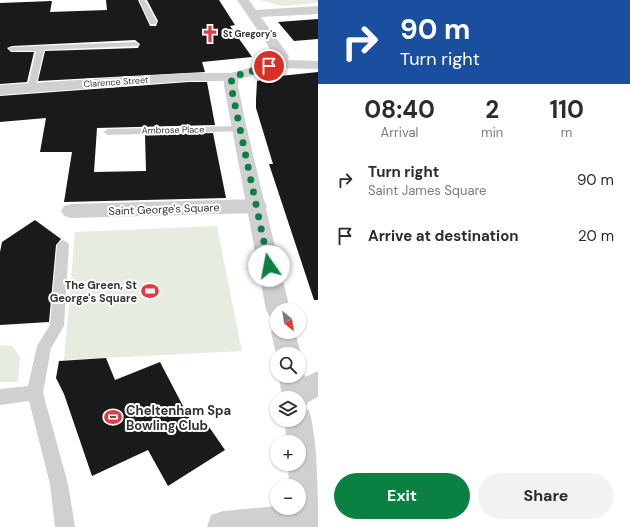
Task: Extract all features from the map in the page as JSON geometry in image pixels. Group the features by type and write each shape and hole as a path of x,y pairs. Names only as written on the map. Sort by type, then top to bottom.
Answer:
{"street":[{"path":"243,0 282,56 281,64"},
{"path":"254,14 318,10"},
{"name":"Clarence Street","path":"0,90 189,77 232,77 257,69 281,64 318,66"},
{"path":"232,77 231,86 239,129 257,206 277,303"},
{"name":"Saint George's Square","path":"70,211 257,206"},
{"path":"223,527 312,523 303,427"}],"lane":[{"path":"142,0 153,22"},
{"path":"12,49 134,44"},
{"path":"31,89 41,48"},
{"name":"Ambrose Place","path":"108,132 239,129"},
{"path":"63,245 57,326 44,346 35,393 59,484 65,527"},
{"path":"0,397 35,393"}],"shaded area":[{"path":"260,0 318,0 318,3 282,6"},
{"name":"The Green, St George's Square","path":"217,226 242,351 64,360 75,232"},
{"path":"0,345 12,346 20,357 18,382 0,382"}],"building":[{"path":"106,0 138,0 150,26 156,26 158,21 147,0 219,0 235,25 230,26 252,57 202,62 205,72 38,81 45,51 138,48 140,44 135,40 12,46 7,48 11,52 34,52 27,82 0,84 0,3 52,1 50,12 107,10"},
{"path":"318,19 318,39 294,41 278,22"},
{"path":"318,72 318,300 314,300 269,164 273,164 256,108 256,99 257,81 280,76"},
{"path":"189,82 207,82 215,125 97,128 94,172 146,171 145,135 213,133 226,198 64,202 72,152 40,152 46,118 0,122 0,96"},
{"path":"35,220 61,239 56,245 49,322 0,325 0,252 2,242"},
{"name":"Cheltenham Spa Bowling Club","path":"106,358 115,380 160,362 196,431 207,424 225,450 168,486 148,450 92,476 64,394 56,378 59,361"}],"place":[{"name":"St Gregory's","path":"210,34"},
{"name":"The Green, St George's Square","path":"150,291"},
{"name":"Cheltenham Spa Bowling Club","path":"113,417"}],"route":[{"path":"269,66 232,77 231,86 269,266"}]}
